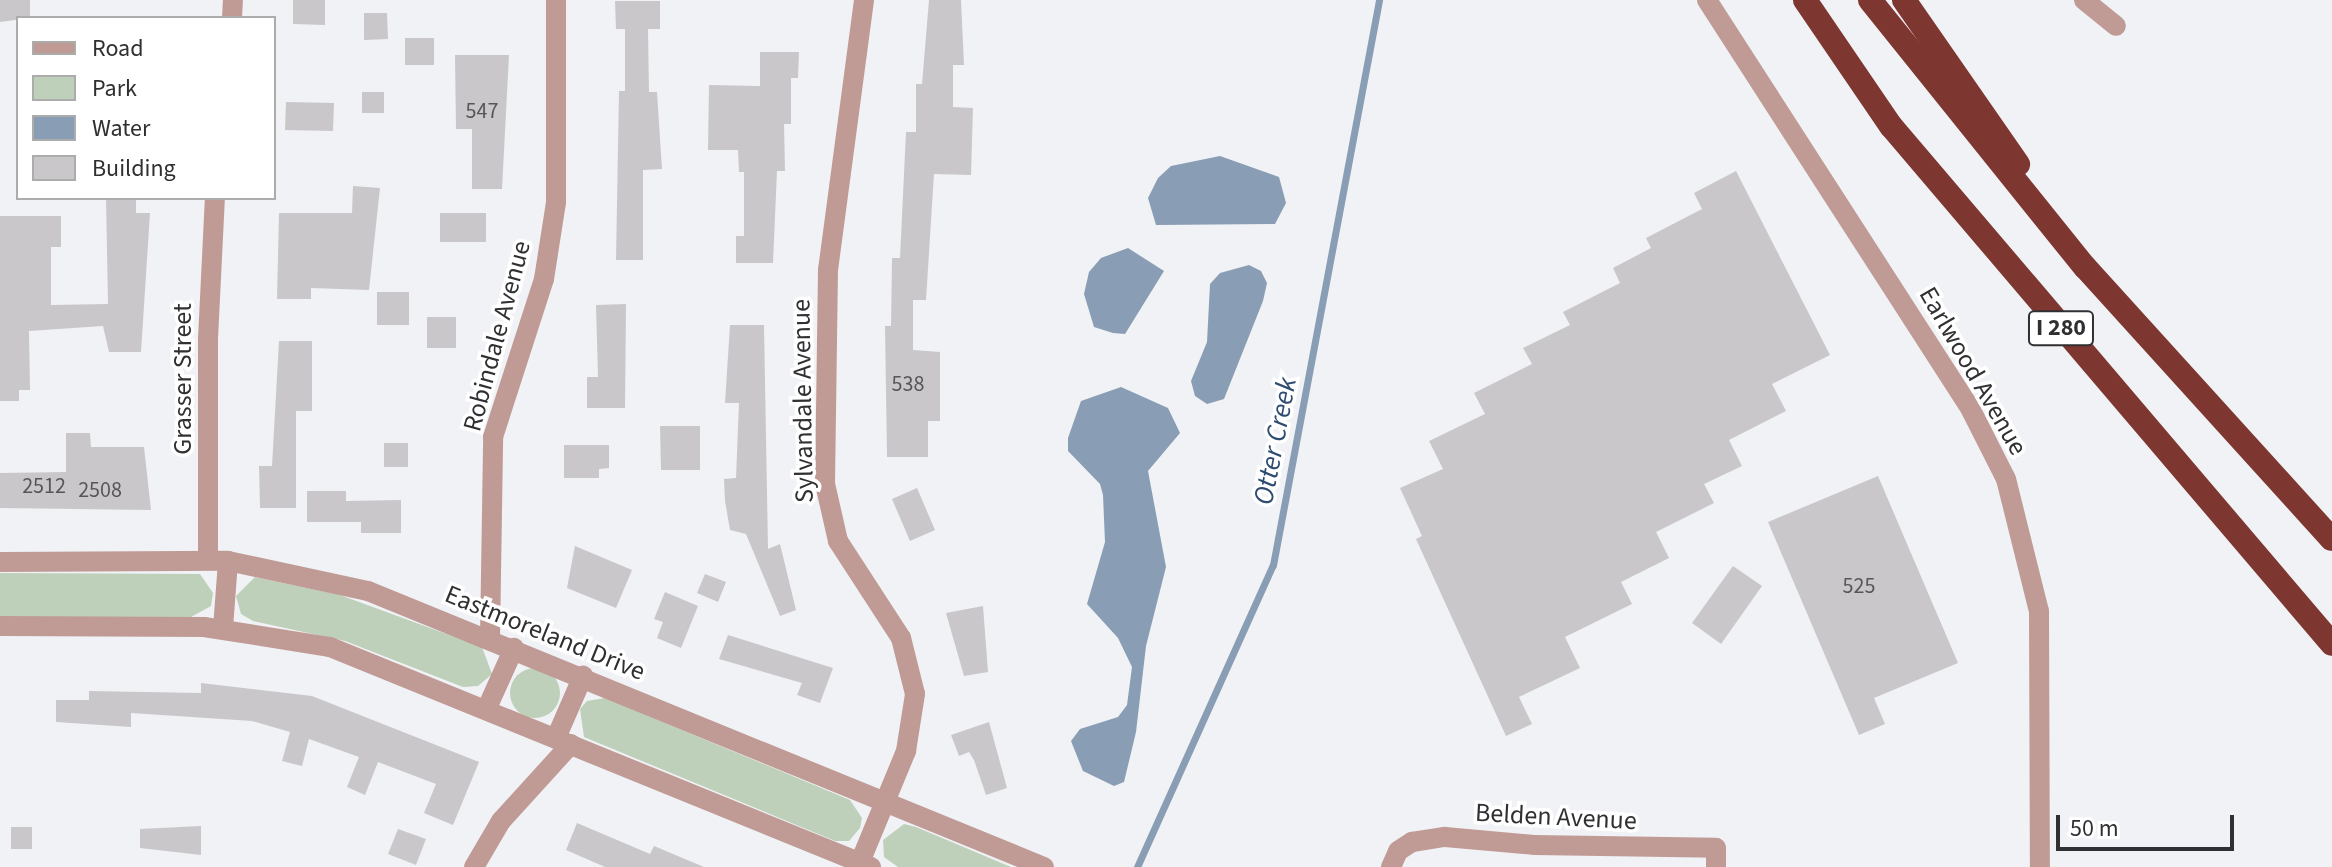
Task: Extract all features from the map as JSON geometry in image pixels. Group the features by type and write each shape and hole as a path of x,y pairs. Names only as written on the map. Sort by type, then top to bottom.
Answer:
{"highway":[{"name":"I 280","path":"1805,0 1891,126 2332,644"},
{"name":"I 280","path":"1870,0 2085,267 2332,539"},
{"path":"1904,0 2085,267"}],"street":[{"name":"Robindale Avenue","path":"490,638 493,437 544,279 556,202 556,0"},
{"name":"Sylvandale Avenue","path":"863,865 910,737 912,672 901,638 838,541 825,484 828,270 864,0"},
{"name":"Earlwood Avenue","path":"1707,0 1971,410 2006,479 2039,611 2040,867"},
{"path":"2084,0 2116,26"},
{"name":"Grasser Street","path":"215,200 208,339 223,628"},
{"name":"Eastmoreland Drive","path":"0,562 218,561 368,591 490,638 1044,867"},
{"path":"0,626 223,628 330,647 487,708 863,865"},
{"path":"487,708 514,648"},
{"path":"474,867 501,821 564,741 583,676"},
{"name":"Belden Avenue","path":"1394,859 1426,837 1716,858"}],"green space":[{"path":"0,573 200,574 213,593 211,606 191,617 0,617"},
{"path":"255,577 340,595 482,647 492,674 478,686 463,687 345,641 253,621 241,614 236,596"},
{"path":"535,668 552,676 560,693 552,710 535,718 518,710 510,693 518,676"},
{"path":"605,698 850,800 862,818 860,828 849,841 835,841 584,737 580,709 587,701"},
{"path":"904,824 1011,867 898,867 884,857 883,840"}],"water":[{"path":"1220,156 1279,177 1286,203 1275,224 1156,225 1148,198 1158,178 1171,166"},
{"path":"1128,248 1164,271 1125,334 1113,333 1094,327 1084,294 1089,272 1101,258"},
{"path":"1249,265 1261,271 1267,283 1263,301 1224,399 1207,404 1195,396 1191,381 1207,342 1210,284 1220,273"},
{"path":"1121,387 1168,408 1180,433 1148,471 1166,567 1146,646 1136,732 1124,782 1114,786 1083,771 1071,741 1080,729 1118,717 1127,705 1132,667 1118,638 1087,604 1105,542 1103,495 1100,484 1068,451 1068,438 1081,401"}],"building":[{"path":"0,0 30,0 30,16 16,16 16,20 0,22"},
{"path":"293,0 325,0 325,25 293,24"},
{"path":"929,0 961,0 964,65 953,65 953,107 973,108 971,175 934,174 926,300 913,300 913,350 940,352 940,421 928,421 928,457 887,457 885,326 891,326 892,258 900,258 906,132 916,132 916,84 922,84"},
{"path":"615,1 660,1 660,29 648,29 649,92 657,92 662,169 643,170 643,260 616,260 619,91 625,91 625,29 616,29"},
{"path":"364,13 387,13 388,39 364,40"},
{"path":"405,38 434,38 434,65 405,65"},
{"path":"760,52 799,52 798,78 791,78 791,124 784,124 785,171 777,171 773,263 736,263 736,236 744,236 744,172 739,172 738,150 708,150 709,85 760,86"},
{"path":"455,55 509,55 502,189 472,189 472,129 456,129"},
{"path":"362,92 384,92 384,113 362,113"},
{"path":"286,102 334,103 333,131 285,130"},
{"path":"1736,171 1830,355 1772,384 1786,411 1729,440 1742,466 1704,484 1714,503 1656,532 1669,558 1621,582 1632,604 1565,637 1580,668 1519,697 1532,724 1506,736 1416,539 1422,536 1400,488 1443,469 1429,441 1485,414 1474,393 1532,364 1523,348 1570,325 1563,312 1620,283 1613,268 1651,248 1646,238 1702,209 1694,193"},
{"path":"353,186 380,188 369,290 311,288 311,299 277,299 279,213 352,213"},
{"path":"106,200 136,200 136,213 150,213 141,352 109,352 103,326 29,331 30,390 19,390 19,401 0,401 0,216 61,216 61,247 51,247 51,305 108,304"},
{"path":"440,213 486,213 486,242 440,242"},
{"path":"377,292 409,292 409,325 377,325"},
{"path":"626,304 625,408 587,408 587,377 598,377 596,305"},
{"path":"427,317 456,317 456,348 427,348"},
{"path":"730,325 764,325 768,549 780,544 796,610 780,616 746,534 730,530 725,501 724,479 736,478 739,403 725,403"},
{"path":"279,341 312,341 312,411 296,411 296,508 260,508 259,466 272,466"},
{"path":"660,426 700,426 700,470 661,470"},
{"path":"66,433 90,433 91,447 144,447 151,510 0,508 0,473 66,472"},
{"path":"384,443 408,443 408,467 384,467"},
{"path":"564,445 609,445 609,468 599,469 599,478 564,478"},
{"path":"1878,476 1958,663 1874,698 1885,724 1859,735 1768,522"},
{"path":"917,488 935,530 910,541 892,499"},
{"path":"307,491 346,491 346,501 401,500 401,533 361,533 361,522 307,522"},
{"path":"575,546 632,570 616,608 567,588"},
{"path":"1733,566 1762,586 1721,644 1692,623"},
{"path":"705,574 726,582 718,602 697,593"},
{"path":"665,592 698,606 681,648 657,638 663,622 654,619"},
{"path":"983,606 988,672 964,676 946,613"},
{"path":"728,635 833,668 820,703 797,695 802,683 719,659"},
{"path":"201,683 312,696 479,762 453,825 424,813 436,784 378,762 365,795 347,787 359,757 309,739 302,766 282,761 290,732 252,721 131,713 131,727 56,722 56,700 89,700 89,691 201,693"},
{"path":"989,722 1007,788 986,795 974,760 969,752 959,756 951,735"},
{"path":"577,823 650,854 654,846 704,867 605,867 566,850"},
{"path":"201,826 201,855 140,848 140,829"},
{"path":"11,827 32,827 32,849 11,849"},
{"path":"398,829 426,839 416,865 388,854"}],"waterway":[{"name":"Otter Creek","path":"1137,867 1273,565 1379,0"}]}
